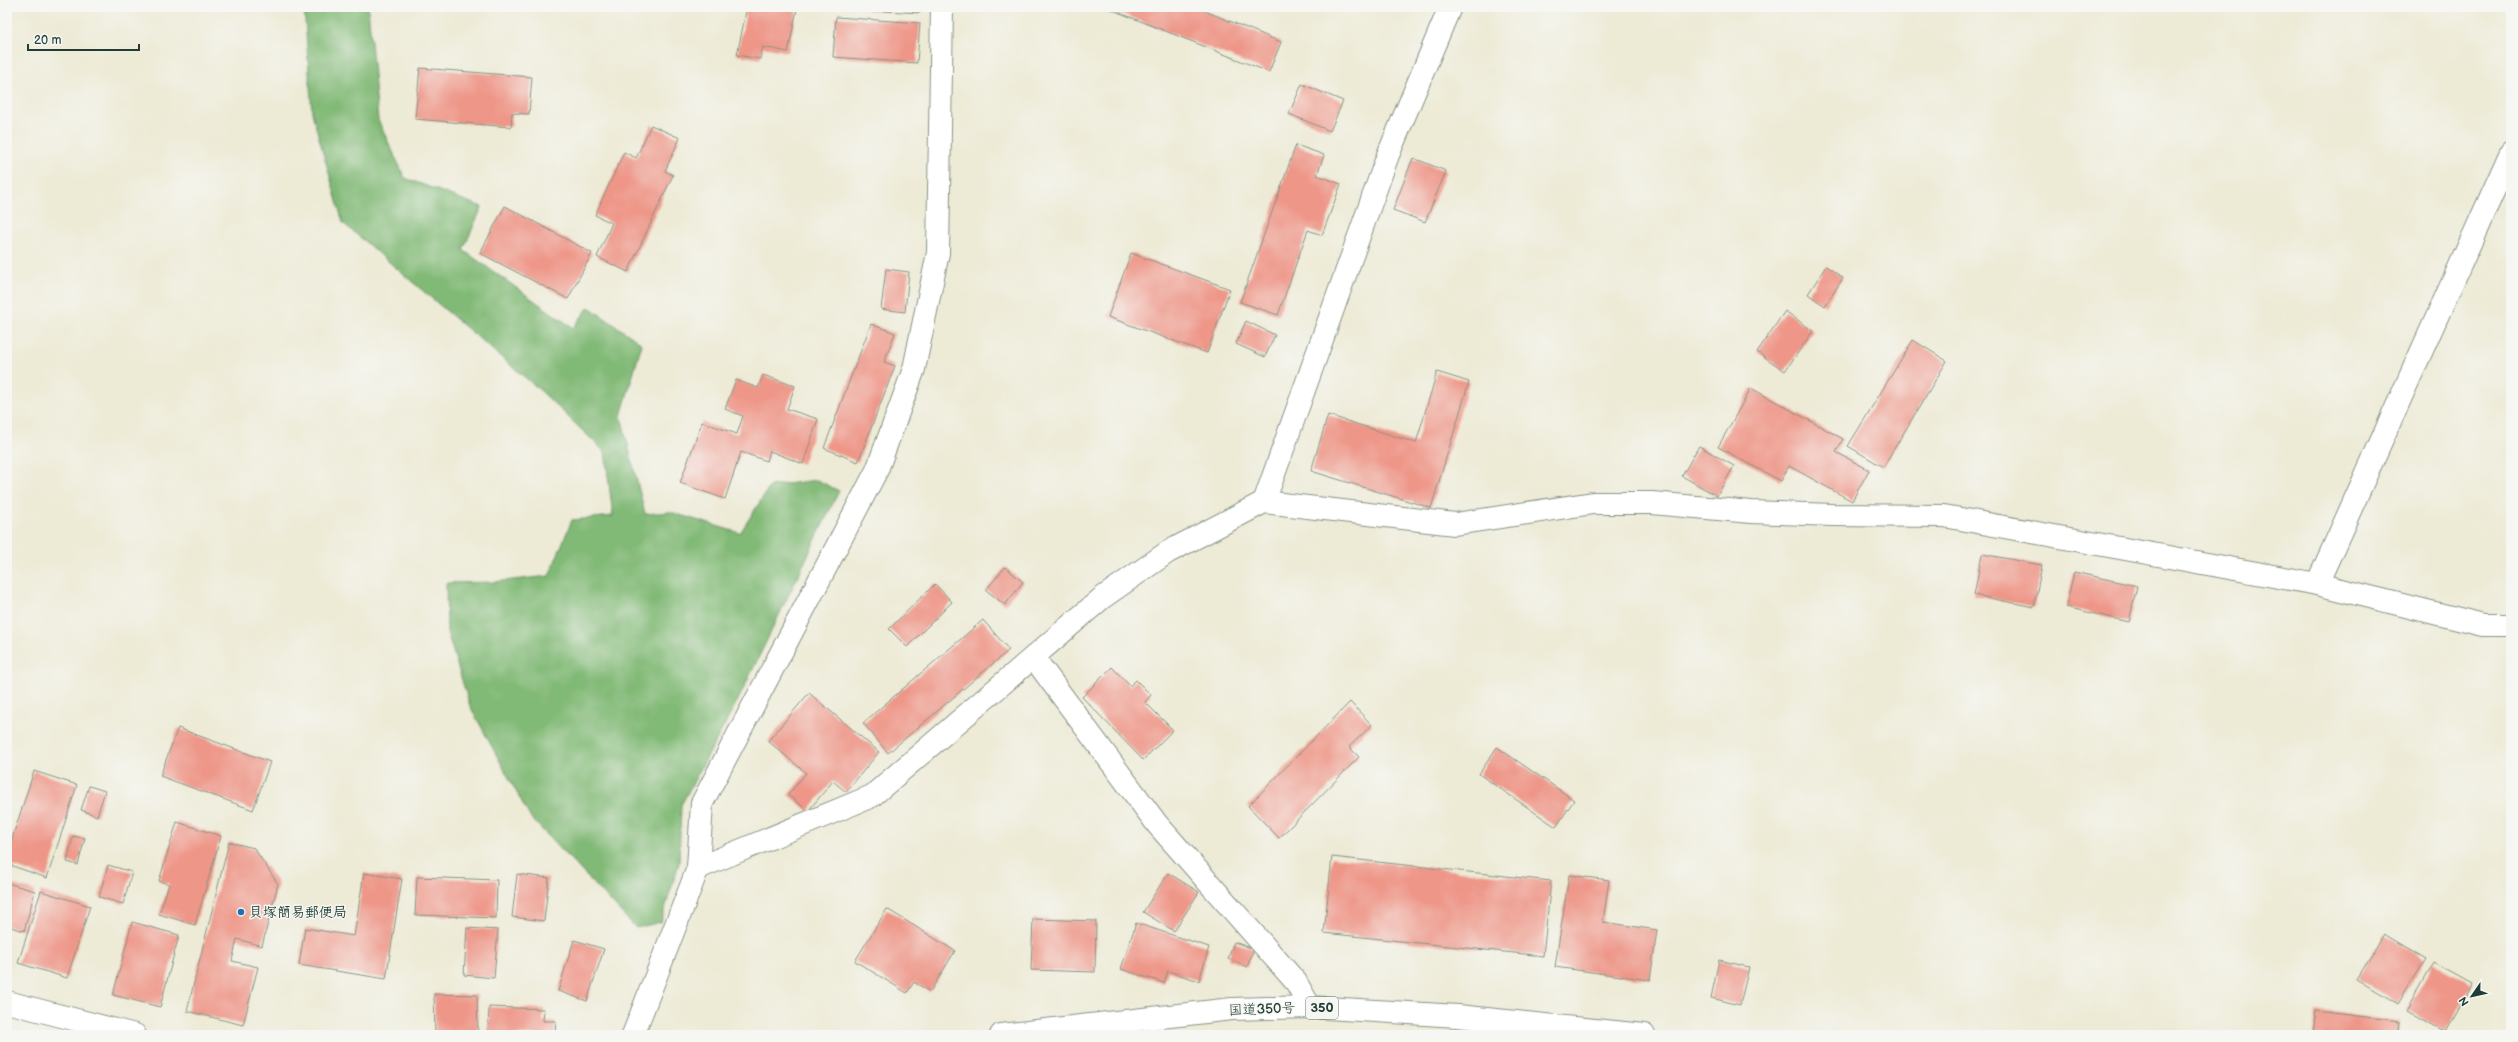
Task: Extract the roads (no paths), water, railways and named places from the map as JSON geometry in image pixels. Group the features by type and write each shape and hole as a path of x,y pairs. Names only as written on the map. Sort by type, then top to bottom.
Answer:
{"main road":[{"path":"633,1035 698,868 702,803 877,470 914,369 938,253 942,7"},
{"path":"1264,502 1388,155 1450,7"},
{"path":"2317,584 2511,152"},
{"path":"698,868 872,796 1102,598 1168,552 1264,502 1455,524 1593,503 1652,503 1751,512 1832,515 1944,516 2317,584 2483,625 2511,625"},
{"path":"1034,658 1157,824 1296,982 1310,1007"},
{"path":"7,1002 135,1035"},
{"name":"国道350号","path":"1001,1035 1232,1009 1310,1007 1458,1016 1644,1035"}],"place":[{"name":"貝塚簡易郵便局","path":"241,912"}]}
